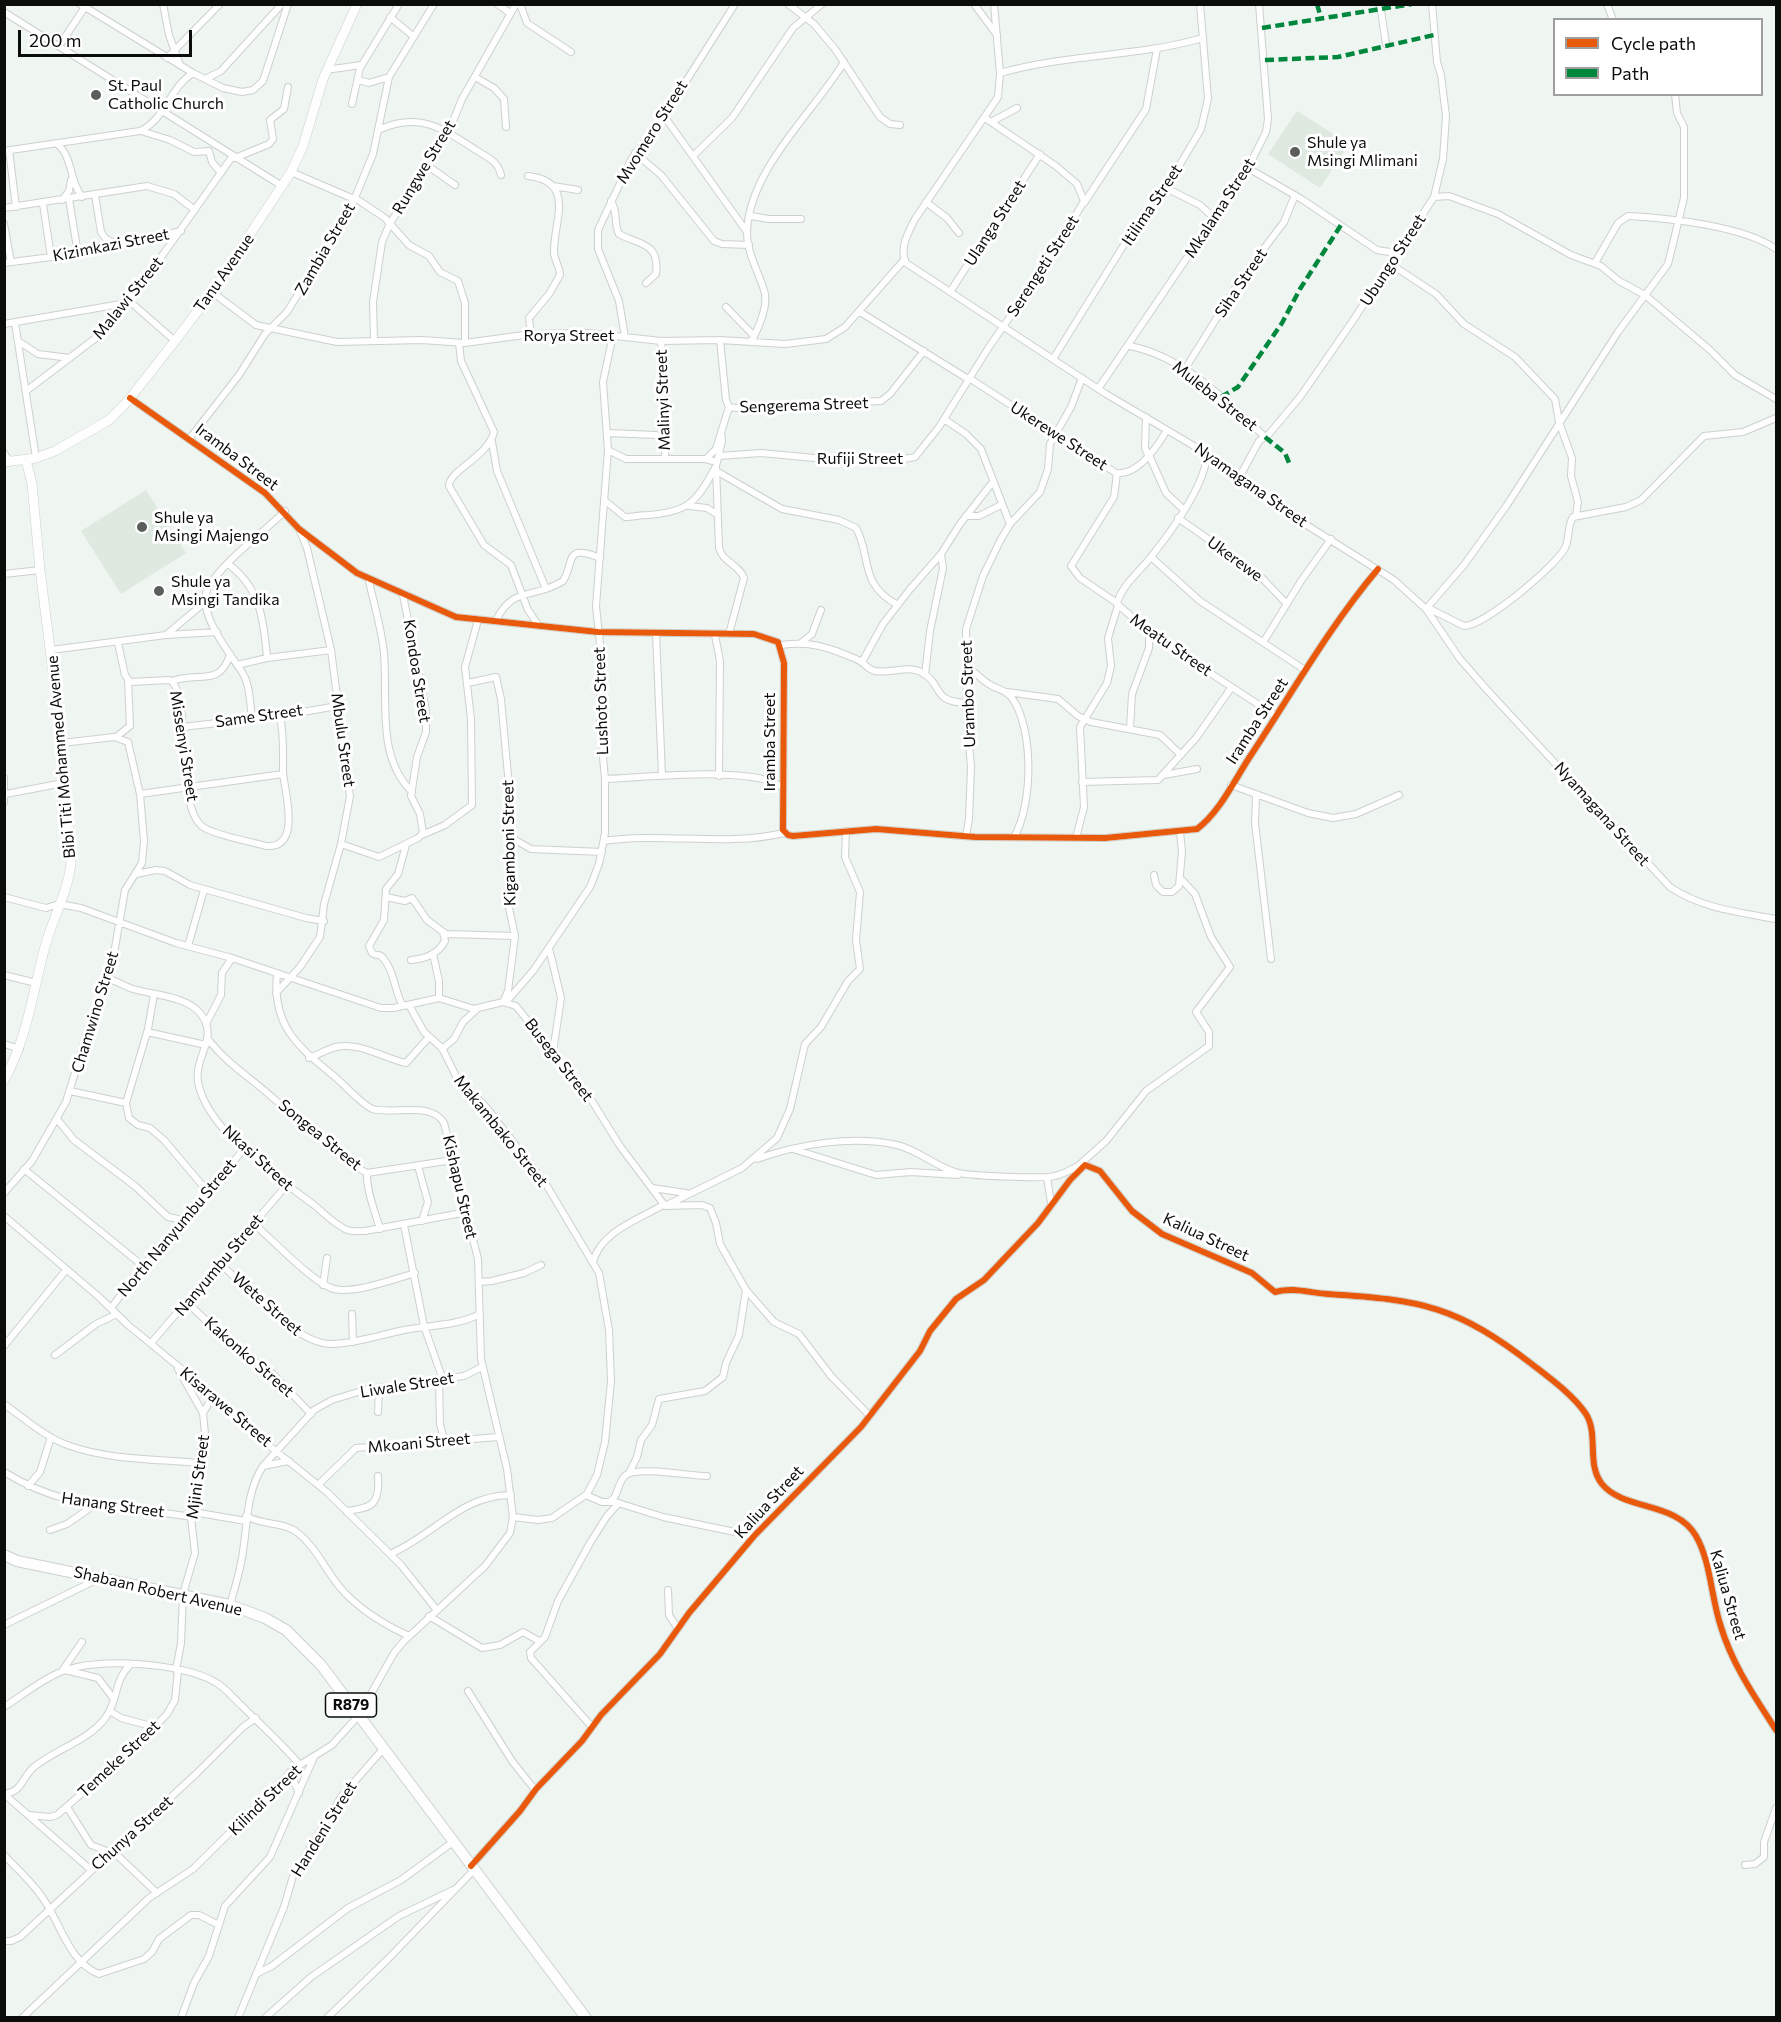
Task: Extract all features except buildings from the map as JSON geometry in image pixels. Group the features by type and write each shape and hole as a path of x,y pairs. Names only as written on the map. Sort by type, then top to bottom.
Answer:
{"main road":[{"name":"Shabaan Robert Avenue","path":"4,1555 17,1560 230,1605 265,1618 302,1644 359,1715 586,2018"}],"street":[{"path":"163,4 169,35 180,65"},
{"path":"167,58 220,4"},
{"path":"205,79 221,70 236,56 282,4"},
{"path":"59,46 84,6 193,73 231,91 242,92 258,87 263,81 288,4"},
{"name":"Tanu Avenue","path":"8,462 31,459 91,432 110,420 175,341 212,292 291,172 303,146 326,70 357,4"},
{"path":"352,104 362,65 399,4"},
{"name":"Zambia Street","path":"190,438 239,375 263,338 275,327 294,301 355,199 373,154 389,77 434,4"},
{"path":"497,4 510,13"},
{"path":"518,4 527,23 572,52"},
{"name":"Rungwe Street","path":"374,341 371,322 377,257 390,223 449,131 462,99 510,13 518,4"},
{"name":"Mvomero Street","path":"625,337 619,301 597,243 598,230 635,153 664,116 735,4"},
{"path":"788,4 820,30 880,117 892,124 900,125"},
{"path":"693,156 732,118 787,36 803,17 822,4"},
{"path":"974,4 997,36"},
{"path":"904,260 905,239 926,202 998,97 1000,73 994,4"},
{"name":"Itilima Street","path":"1053,359 1130,235 1166,188 1201,129 1207,111 1208,84 1200,4"},
{"name":"Mkalama Street","path":"1098,388 1130,346 1213,217 1248,168 1266,132 1268,119 1259,4"},
{"path":"1380,4 1386,44"},
{"name":"Ubungo Street","path":"1239,478 1258,441 1300,396 1352,322 1434,197 1443,159 1446,116 1441,75 1437,62 1432,4"},
{"path":"1607,4 1613,18"},
{"path":"4,12 282,186"},
{"path":"390,17 413,36"},
{"path":"1000,73 1023,66 1157,49 1203,38"},
{"name":"Serengeti Street","path":"1004,326 1049,261 1146,109 1157,49"},
{"path":"753,339 765,296 749,245 747,232 751,216 764,177 785,142 844,62"},
{"path":"326,70 362,65"},
{"path":"16,207 7,150 140,131 151,124 162,111 178,84 193,73"},
{"path":"358,80 369,83 389,77"},
{"path":"475,77 494,88 504,99 506,127"},
{"path":"234,158 269,144 273,139 270,120 284,109 288,87"},
{"path":"1675,96 1677,114 1684,127 1682,143 1684,198 1668,264 1559,422 1507,505 1427,609 1464,626 1490,617 1553,564 1565,548 1569,539 1570,522 1576,516 1636,503 1663,480 1690,447 1704,436 1743,432 1776,418"},
{"path":"991,122 1017,108"},
{"path":"664,116 747,232"},
{"name":"Serengeti Street","path":"985,118 1040,154 1077,184 1083,198 1082,206"},
{"path":"378,130 406,121 428,124 449,131 495,162 501,175"},
{"path":"140,131 170,140 194,152 209,151 212,162 221,173"},
{"path":"56,143 67,154 71,179 69,191 61,201"},
{"path":"635,153 656,170 714,241 722,244 740,242 749,245"},
{"name":"Ulanga Street","path":"950,292 1040,154"},
{"name":"Malawi Street","path":"26,391 101,336 121,304 147,277 234,158"},
{"path":"428,165 455,185"},
{"path":"1248,168 1295,195 1377,250 1396,253"},
{"path":"291,172 355,199 390,223 409,244 429,256 440,272 459,283 465,303 460,355 465,371 493,425 492,441 497,471 546,589"},
{"path":"528,176 543,179 553,186 578,190"},
{"path":"71,179 82,197"},
{"path":"531,334 529,318 549,294 560,275 554,251 561,209 553,186"},
{"path":"4,208 154,187 174,194 195,210"},
{"path":"1166,188 1200,205 1213,217"},
{"path":"94,195 101,232 106,239 120,246"},
{"name":"Siha Street","path":"1185,369 1200,340 1241,279 1284,222 1295,195"},
{"path":"1434,197 1449,196 1498,214 1571,255 1595,264 1645,295 1710,350 1735,375 1776,399"},
{"path":"69,199 78,254"},
{"path":"611,201 617,212 616,226 619,234 647,246 654,256 656,274 646,283"},
{"path":"926,202 947,218 959,233"},
{"path":"42,204 51,257"},
{"path":"751,216 769,219 801,219"},
{"path":"1595,264 1624,217 1680,221 1752,236 1776,249"},
{"path":"4,224 8,263"},
{"name":"Kizimkazi Street","path":"8,263 78,254 181,231"},
{"name":"Nyamagana Street","path":"904,260 921,275 1207,455 1289,514 1378,569 1427,609 1460,659 1670,887 1688,899 1706,906 1776,919"},
{"name":"Rorya Street","path":"212,292 252,323 315,339 462,343 531,334 613,335 662,341 753,339 785,344 826,339 845,327 904,260"},
{"path":"1389,263 1436,294 1464,324 1496,342 1523,364 1555,399 1559,422 1572,458 1571,476 1578,502 1576,516"},
{"path":"127,299 175,341"},
{"path":"4,324 121,304"},
{"path":"726,307 753,339"},
{"name":"Ukerewe Street","path":"860,312 1117,473 1129,471 1149,455 1167,430"},
{"path":"15,323 26,391 31,459"},
{"name":"Rufiji Street","path":"608,450 626,459 706,459 717,464 761,453 836,460 855,458 905,461 921,453 1004,326"},
{"name":"Lushoto Street","path":"505,1002 549,947 590,887 604,841 605,779 601,742 596,606 608,450 603,382 613,335"},
{"name":"Sengerema Street","path":"720,340 723,385 729,407 881,401 889,396 924,351"},
{"path":"18,341 38,354 71,358"},
{"name":"Malinyi Street","path":"662,341 666,384 665,459"},
{"name":"Muleba Street","path":"1130,346 1156,354 1185,369 1247,417 1265,436"},
{"name":"Urambo Street","path":"966,836 970,809 971,767 966,629 983,576 1010,524 1040,492 1047,470 1050,444 1071,406 1082,378"},
{"name":"Iramba Street","path":"130,398 190,438 265,493 285,511 299,529 369,581 456,617 598,632 729,634 770,637 781,645 784,669 782,787 784,832 793,836 846,831 901,830 966,836 1076,838 1127,837 1193,831 1203,824 1231,785 1328,634 1378,569"},
{"path":"706,459 716,449 729,407"},
{"path":"1146,417 1145,448 1166,493 1183,509"},
{"path":"944,419 966,434 981,449 992,483 1010,524"},
{"path":"721,431 717,464 720,553 739,569 744,578 729,634"},
{"path":"608,433 656,435 666,443"},
{"path":"492,441 482,453 451,477 449,486 484,545 511,565 528,610 539,626"},
{"path":"4,453 8,462"},
{"name":"Meatu Street","path":"1207,455 1206,466 1178,518 1117,604 1149,633 1276,716"},
{"name":"Bibi Titi Mohammed Avenue","path":"4,1080 20,1049 36,983 69,879 71,863 63,783 62,743 40,570 31,459"},
{"path":"604,500 615,511 628,517 670,514 688,506 705,488 717,464"},
{"path":"717,464 790,512 822,516 852,525 859,533 871,578 879,590 898,605"},
{"path":"1076,838 1084,807 1080,727 1107,683 1111,666 1108,638 1117,604 1080,578 1071,566 1114,497 1117,473"},
{"path":"862,662 876,634 942,554 966,516 992,483"},
{"path":"966,516 979,516 1001,505"},
{"path":"688,506 708,508 718,514"},
{"path":"166,635 204,603 210,585 228,564 285,511"},
{"name":"Ukerewe","path":"1178,518 1258,574 1287,604"},
{"name":"Mbulu Street","path":"276,993 318,940 324,921 324,904 341,844 350,796 331,650 310,558 299,529"},
{"path":"1264,641 1331,539"},
{"path":"496,620 504,604 523,595 546,589 564,579 568,560 573,555 587,554 600,558"},
{"path":"925,675 930,631 943,568 942,554"},
{"path":"1151,557 1200,601 1305,670"},
{"path":"228,564 240,574 258,600 267,658"},
{"path":"4,574 40,570"},
{"path":"369,581 384,653 387,745 397,774 412,792"},
{"name":"Kondoa Street","path":"403,595 427,725 417,757 412,792 412,800 420,815 422,835"},
{"path":"204,603 216,632 245,680 252,718"},
{"path":"802,642 812,634 821,610"},
{"path":"341,844 379,856 445,825 472,805 466,659 478,620"},
{"path":"51,650 166,635 216,632"},
{"path":"1130,729 1132,694 1148,651 1149,633"},
{"path":"656,634 662,775"},
{"path":"715,635 720,661 719,776"},
{"path":"62,743 116,737 130,726 128,680 118,643"},
{"path":"781,645 814,643 862,662 870,669 878,671 912,670 925,675 942,698 955,703 967,703"},
{"path":"237,665 267,658 331,650"},
{"path":"173,681 218,674 224,668 230,654"},
{"path":"967,667 978,673 988,684 1004,691 1058,699 1083,719 1160,735 1181,755"},
{"name":"Kigamboni Street","path":"468,683 494,676 498,681 509,786 510,837 507,896 515,936 505,1002"},
{"name":"Missenyi Street","path":"128,680 173,681 179,699 188,788 196,817 202,826 271,847 282,840 288,825 283,774 284,740 280,716"},
{"path":"1082,782 1141,778 1155,781 1181,755 1231,688"},
{"path":"1004,691 1015,703 1027,750 1026,806 1014,837"},
{"name":"Same Street","path":"182,727 280,716 337,706"},
{"name":"Chamwino Street","path":"4,1193 50,1132 70,1091 88,1030 108,979 125,890 144,855 140,794 130,746 116,737"},
{"path":"1161,777 1197,769"},
{"path":"140,794 283,774"},
{"path":"605,779 662,775 719,776 771,780 782,787"},
{"path":"4,778 6,794 4,802"},
{"path":"6,794 63,783"},
{"path":"1231,785 1308,813 1333,818 1356,814 1399,795"},
{"path":"1256,796 1255,823 1271,959"},
{"path":"751,1161 774,1142 784,1129 804,1047 824,1023 860,966 856,940 860,892 845,857 846,831"},
{"path":"604,841 667,838 732,839 784,832"},
{"path":"1154,875 1156,885 1163,891 1176,890 1181,879 1180,832"},
{"path":"510,837 533,849 602,852"},
{"path":"406,844 398,874 386,890 386,897 405,901 412,898 427,920 443,932 446,938 444,944 433,954 411,960"},
{"path":"135,875 162,870 204,890 324,921"},
{"path":"792,1148 876,1175 912,1172 1047,1178 1082,1165 1106,1141 1146,1091 1209,1046 1209,1032 1196,1012 1230,967 1211,937 1197,898 1181,879"},
{"path":"188,946 204,890"},
{"path":"4,897 46,908 60,904 81,908 188,946 232,958 381,1008 406,1006 439,998 476,1010"},
{"name":"Makambako Street","path":"386,897 384,920 370,940 369,948 376,956 381,956 388,965 397,997 429,1037 442,1049 447,1063 461,1083 487,1108 543,1181 599,1273 608,1319 611,1381 605,1442 597,1475 586,1495"},
{"path":"443,932 515,936"},
{"path":"549,947 561,998 553,1052"},
{"path":"433,954 439,998"},
{"path":"206,1024 221,995 222,973 232,958"},
{"name":"Kishapu Street","path":"277,974 278,1006 288,1035 309,1058 372,1109 384,1112 424,1111 439,1116 446,1128 478,1259 482,1367 498,1433"},
{"path":"4,975 36,983"},
{"path":"108,979 192,1006 198,1010 206,1024"},
{"path":"154,994 147,1032 126,1103 129,1118 138,1125 150,1128 164,1140 208,1192"},
{"path":"442,1049 454,1040 463,1022 476,1010 505,1002"},
{"name":"Busega Street","path":"505,1002 519,1009 592,1101 664,1205"},
{"name":"Nkasi Street","path":"206,1024 207,1042 197,1070 200,1089 214,1117 244,1149 286,1186 350,1231 380,1229 467,1212"},
{"path":"147,1032 207,1042"},
{"path":"309,1058 333,1048 345,1046 368,1049 406,1063 429,1037"},
{"name":"Songea Street","path":"207,1042 225,1060 247,1075 341,1157 367,1173 453,1160"},
{"path":"4,1044 20,1049"},
{"path":"70,1091 126,1103"},
{"path":"57,1119 66,1132 172,1218 183,1220"},
{"path":"50,1132 66,1132"},
{"path":"593,1262 597,1249 606,1238 664,1205 751,1161 792,1148 851,1142 879,1142 905,1148 957,1173 979,1176"},
{"name":"North Nanyumbu Street","path":"111,1308 143,1266 244,1149"},
{"name":"Kaliua Street","path":"453,1890 535,1790 660,1654 754,1536 870,1416 956,1299 984,1280 1038,1223 1082,1165 1100,1171 1132,1211 1162,1234 1252,1273 1275,1292 1293,1290 1332,1295 1355,1294 1392,1298 1442,1309 1485,1329 1541,1371 1582,1409 1589,1420 1595,1468 1602,1484 1612,1492 1675,1516 1691,1529 1701,1547 1712,1599 1732,1658 1755,1700 1776,1730"},
{"path":"418,1166 428,1202 422,1221"},
{"path":"24,1169 143,1266"},
{"path":"367,1173 366,1184 374,1201 380,1229"},
{"path":"1047,1178 1051,1204"},
{"name":"Nanyumbu Street","path":"151,1343 219,1263 255,1225 286,1186"},
{"path":"651,1188 688,1193"},
{"path":"664,1205 702,1205 710,1208 720,1244 746,1290 774,1322 799,1334 827,1371 870,1416"},
{"name":"Kisarawe Street","path":"4,1216 241,1423 318,1485 390,1554 436,1609"},
{"path":"172,1218 174,1231"},
{"path":"255,1225 323,1285 341,1290 416,1273"},
{"path":"404,1225 416,1273 424,1326 441,1380 440,1425 444,1440"},
{"path":"323,1285 327,1258"},
{"name":"Wete Street","path":"219,1263 304,1337 330,1344 353,1342 424,1326 466,1320 480,1314"},
{"path":"479,1282 524,1273 541,1265"},
{"path":"4,1346 66,1270"},
{"path":"608,1503 614,1499 621,1482 629,1473 637,1457 641,1440 652,1425 658,1399 705,1390 723,1377 739,1335 746,1290"},
{"name":"Kakonko Street","path":"189,1300 194,1309 234,1347 272,1373 311,1414"},
{"path":"55,1355 96,1324 117,1314"},
{"path":"352,1314 353,1342"},
{"name":"Mjini Street","path":"176,1366 203,1413 205,1442 198,1463 192,1514 195,1553 183,1594 181,1643 177,1670"},
{"name":"Liwale Street","path":"263,1466 276,1449 311,1414 332,1400 379,1388 464,1376 482,1367"},
{"path":"378,1412 379,1388"},
{"path":"203,1413 209,1403 217,1401"},
{"path":"4,1404 51,1437 62,1442 96,1452 198,1463"},
{"name":"Mkoani Street","path":"318,1485 356,1448 498,1433"},
{"name":"Kilindi Street","path":"22,2018 157,1893 193,1869 290,1772 332,1745 359,1715 394,1653 436,1609 474,1577 498,1552 510,1533 513,1516 498,1433"},
{"path":"28,1486 35,1480 47,1453 51,1437"},
{"path":"47,1453 62,1442"},
{"path":"230,1605 244,1549 251,1488 263,1466 289,1461"},
{"name":"Hanang Street","path":"4,1472 48,1495 93,1506 246,1519 288,1527 316,1553 344,1591 356,1603 381,1622 409,1636"},
{"path":"629,1473 707,1476"},
{"path":"346,1511 366,1509 374,1502 378,1493 378,1476"},
{"path":"390,1554 409,1545 470,1503 494,1495 511,1495"},
{"path":"513,1516 538,1520 552,1518 586,1495 663,1517 754,1536"},
{"path":"592,1727 531,1658 531,1650 544,1636 558,1601 586,1549 607,1516 619,1503"},
{"path":"50,1530 67,1524 93,1506"},
{"path":"4,1625 100,1577"},
{"path":"668,1590 669,1618 678,1629"},
{"path":"429,1616 482,1648 500,1645 523,1632 539,1641"},
{"path":"63,1670 81,1642"},
{"path":"4,1707 63,1670 88,1664 131,1664 177,1670 200,1675 216,1682 255,1718 300,1765"},
{"path":"91,1870 5,1794 19,1789 35,1767 96,1728 110,1711 119,1678 131,1664"},
{"path":"63,1670 98,1678 113,1698"},
{"name":"Temeke Street","path":"29,1815 50,1817 67,1807 155,1727 174,1704 177,1670"},
{"path":"468,1691 512,1761 535,1790"},
{"path":"110,1711 121,1718 155,1727"},
{"name":"Chunya Street","path":"4,1941 20,1937 255,1718"},
{"name":"Handeni Street","path":"238,2018 298,1868 346,1790 384,1748"},
{"path":"181,2018 229,1900 270,1857 314,1756"},
{"path":"290,1772 299,1793"},
{"path":"67,1807 91,1845 121,1858 157,1893"},
{"path":"1745,1865 1755,1864 1764,1857 1764,1842 1776,1808"},
{"path":"256,1974 272,1966 348,1908 401,1880 453,1842"},
{"path":"120,1843 121,1858"},
{"path":"4,1855 41,1895 82,1963 99,1974 118,1967 131,1966 149,1956 159,1939 195,1914 219,1925"},
{"path":"265,2018 311,1977 399,1916 453,1890"},
{"path":"327,2018 387,1960 453,1890"}],"shaded area":[{"path":"1297,111 1349,144 1320,188 1268,154"},
{"path":"146,490 186,553 121,594 81,531"}],"marked path":[{"path":"1317,4 1321,18"},
{"path":"1262,28 1412,4"},
{"path":"1265,60 1338,57 1434,35"},
{"path":"1221,397 1238,387 1282,323 1300,289 1341,225"},
{"path":"1265,437 1285,453 1290,465"}],"cycle path":[{"path":"130,398 265,493 299,529 357,573 456,617 598,632 754,634 778,642 784,663 783,830 793,836 876,829 975,837 1105,838 1197,829 1220,804 1327,637 1378,569"},
{"path":"471,1866 520,1811 536,1789 582,1741 601,1715 660,1654 689,1613 754,1536 861,1427 920,1351 930,1331 956,1299 984,1280 1038,1223 1070,1180 1085,1165 1100,1171 1132,1211 1162,1234 1252,1273 1275,1292 1295,1290 1389,1299 1437,1310 1460,1318 1482,1330 1506,1345 1554,1382 1575,1400 1590,1422 1593,1459 1597,1476 1602,1484 1623,1499 1676,1517 1696,1536 1705,1557 1726,1641 1745,1681 1776,1730"}],"place":[{"name":"St. Paul Catholic Church","path":"96,95"},
{"name":"Shule ya Msingi Mlimani","path":"1295,152"},
{"name":"Shule ya Msingi Majengo","path":"142,527"},
{"name":"Shule ya Msingi Tandika","path":"159,591"}]}
